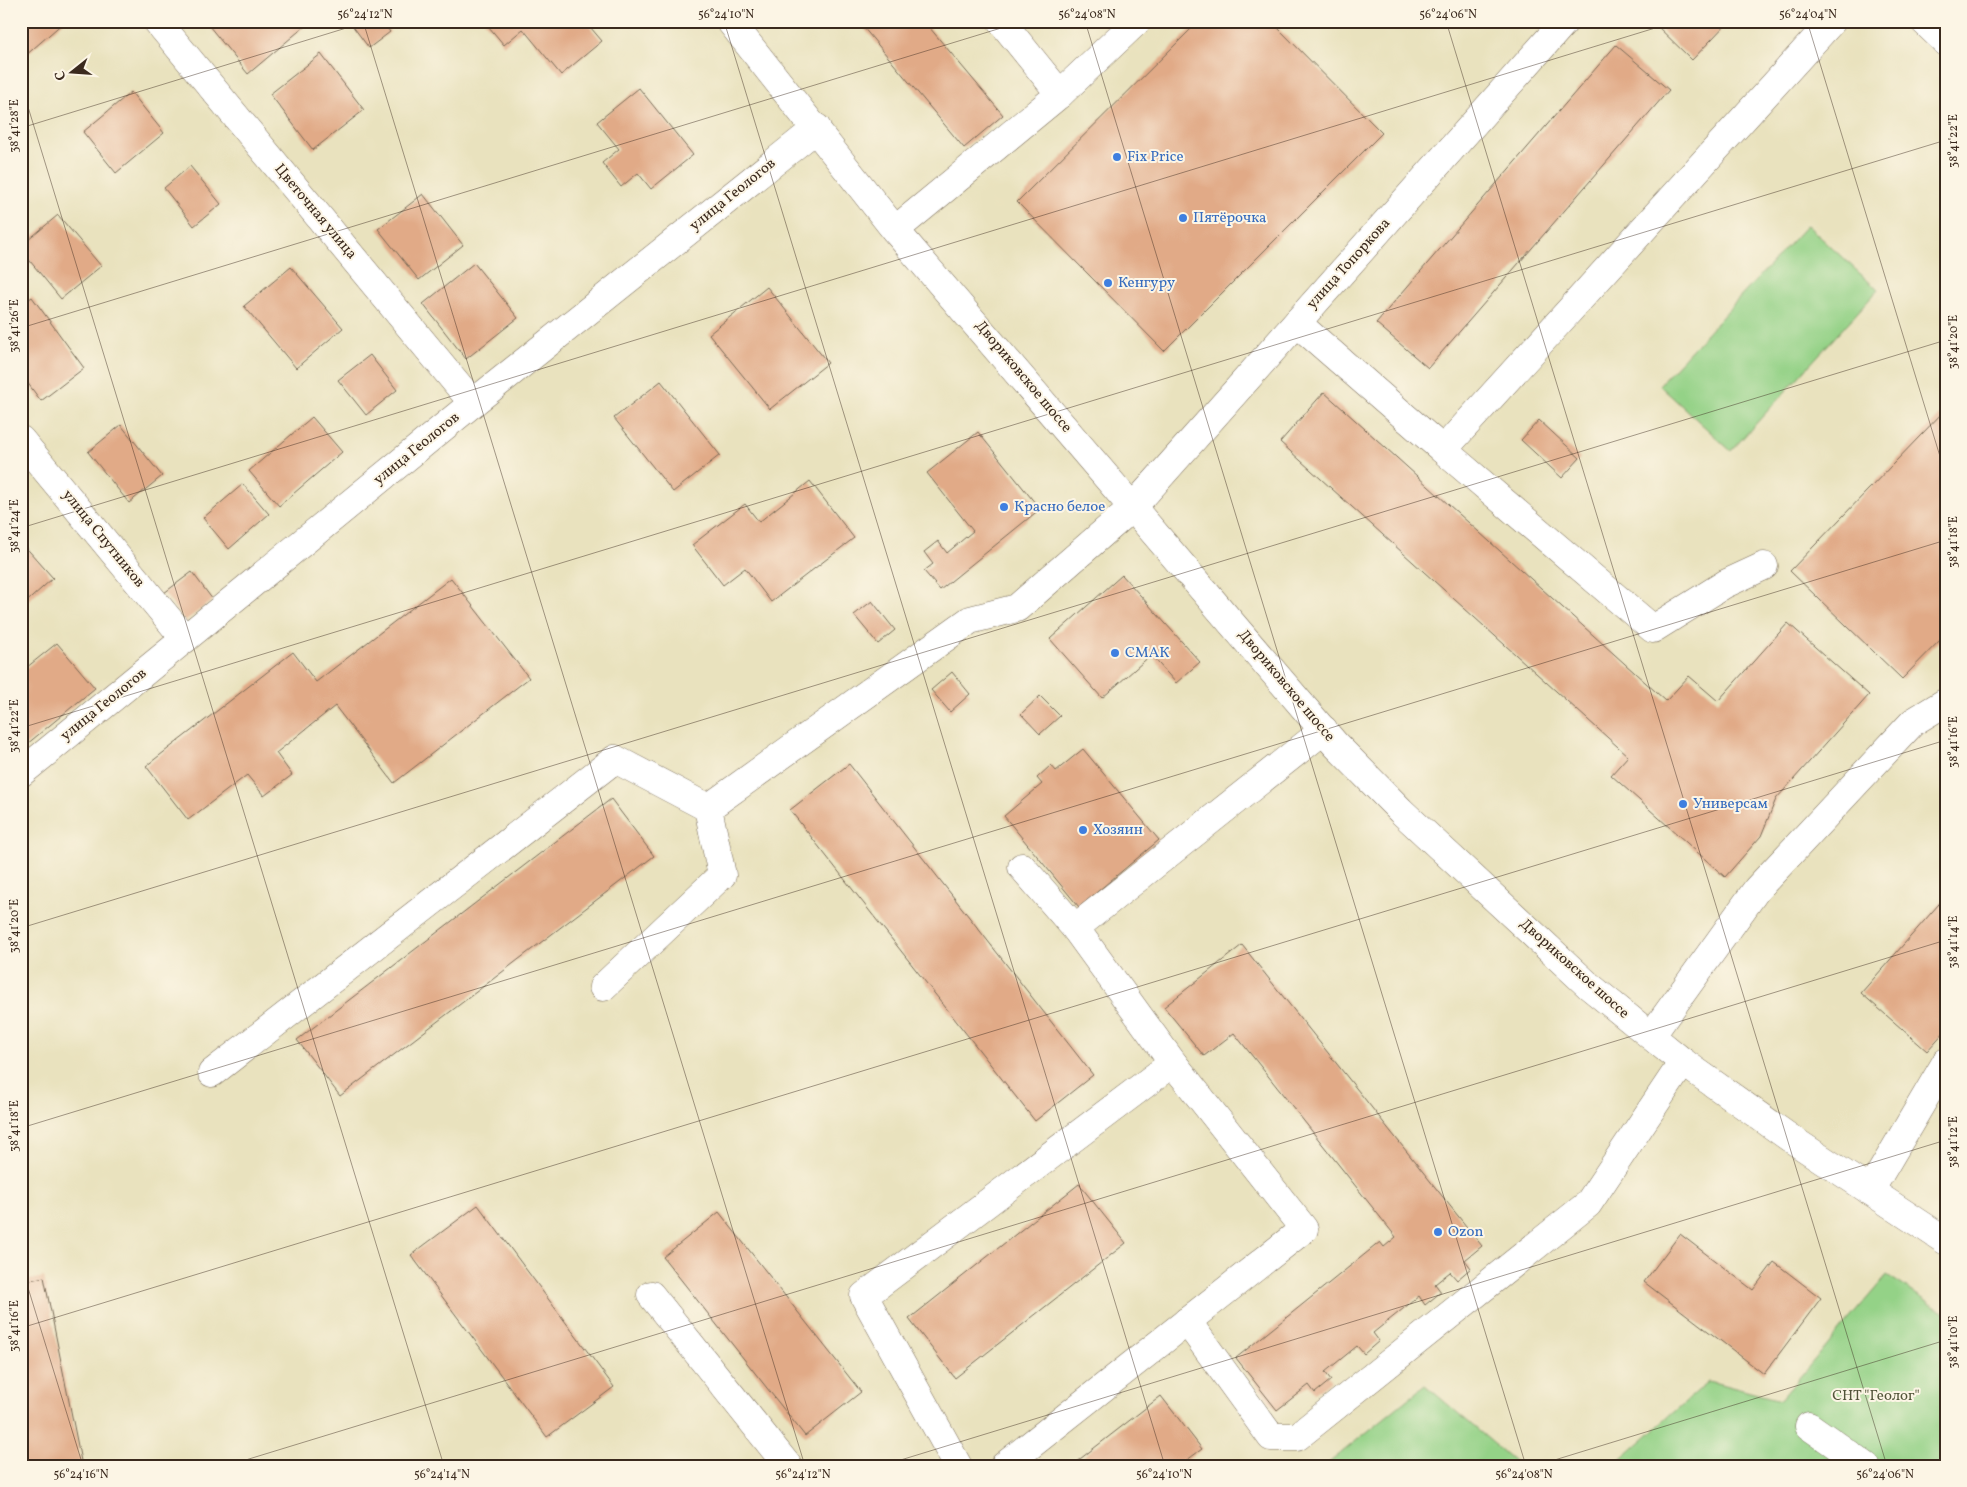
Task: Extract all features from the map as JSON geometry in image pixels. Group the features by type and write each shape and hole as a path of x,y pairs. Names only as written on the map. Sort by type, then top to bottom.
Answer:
{"street":[{"name":"Цветочная улица","path":"158,21 473,403"},
{"name":"Двориковское шоссе","path":"730,21 817,128 895,230 1324,730 1401,811 1588,985 1683,1062 1946,1241"},
{"path":"1001,21 1060,94"},
{"path":"895,230 1060,94 1136,21"},
{"name":"улица Топоркова","path":"708,808 970,620 1017,608 1133,507 1565,21"},
{"path":"1443,450 1832,21"},
{"path":"1924,21 1946,42"},
{"name":"улица Геологов","path":"21,773 473,403 817,128"},
{"path":"1297,323 1653,629 1725,584 1764,566"},
{"name":"улица Спутников","path":"21,440 185,639"},
{"path":"1651,1036 1757,889 1913,722 1946,702"},
{"path":"1075,928 1324,730"},
{"path":"212,1073 615,759 708,808 722,875 603,987"},
{"path":"1004,1466 1304,1229 1174,1063 1075,928 1022,867"},
{"path":"1187,1321 1271,1437 1297,1437 1588,1204 1683,1062"},
{"path":"1870,1191 1946,1062"},
{"path":"958,1466 864,1296 1174,1063"},
{"path":"651,1294 788,1466"},
{"path":"1809,1426 1866,1466"}],"green space":[{"path":"1807,225 1878,290 1731,451 1659,385"},
{"name":"СНТ \"Геолог\"","path":"1887,1275 1946,1314 1946,1466 1613,1466 1709,1381 1780,1400"},
{"path":"1425,1385 1520,1466 1325,1466"}],"building":[{"path":"21,21 65,21 25,56 21,51"},
{"path":"205,21 311,21 248,74"},
{"path":"349,21 382,21 390,32 369,48"},
{"path":"484,21 585,21 602,41 561,75 523,29 504,45"},
{"path":"858,21 924,21 1003,115 964,148"},
{"path":"1199,21 1271,21 1382,133 1164,351 1017,202"},
{"path":"1652,21 1729,21 1692,60"},
{"path":"1616,45 1669,90 1428,368 1376,323"},
{"path":"321,54 364,110 313,150 270,94"},
{"path":"639,88 693,155 651,189 638,173 621,187 602,163 619,149 597,122"},
{"path":"131,92 164,133 116,173 83,132"},
{"path":"190,166 221,204 194,226 164,188"},
{"path":"423,194 463,245 419,280 378,229"},
{"path":"58,215 101,266 61,299 21,250 21,246"},
{"path":"474,263 518,318 466,359 423,304"},
{"path":"291,267 343,328 296,368 244,306"},
{"path":"767,287 828,363 770,409 709,334"},
{"path":"32,297 84,368 41,401 21,374 21,305"},
{"path":"370,355 397,390 366,415 338,380"},
{"path":"661,381 720,455 673,492 614,418"},
{"path":"1324,392 1666,701 1689,676 1718,701 1788,623 1869,695 1776,799 1761,836 1725,877 1611,775 1628,756 1280,442"},
{"path":"1946,409 1946,634 1902,679 1790,571"},
{"path":"312,417 342,452 279,506 249,471"},
{"path":"1539,420 1580,458 1562,478 1521,440"},
{"path":"121,425 162,476 129,503 88,452"},
{"path":"978,432 1040,509 940,590 924,571 933,564 924,552 938,541 947,553 973,531 927,473"},
{"path":"810,481 854,538 771,602 745,568 723,585 692,545 745,504 759,522"},
{"path":"243,484 269,514 229,549 203,518"},
{"path":"21,542 53,578 21,607"},
{"path":"192,572 213,600 185,621 164,593"},
{"path":"1122,575 1200,662 1176,683 1151,655 1102,698 1050,639"},
{"path":"451,578 529,678 394,783 335,706 276,753 292,775 264,796 247,775 188,820 146,766 293,652 316,682"},
{"path":"872,601 895,630 878,644 854,615"},
{"path":"57,643 95,688 21,749 21,672"},
{"path":"952,672 970,694 950,712 931,690"},
{"path":"1040,696 1060,716 1040,734 1021,714"},
{"name":"Хозяин","path":"1083,749 1159,840 1079,907 1004,816 1042,784 1037,778 1051,765 1056,771"},
{"path":"849,764 1093,1075 1035,1121 790,810"},
{"path":"611,799 654,856 340,1096 297,1040"},
{"path":"1946,896 1946,1030 1927,1051 1861,993"},
{"path":"1242,945 1482,1246 1465,1260 1471,1268 1457,1280 1450,1272 1435,1284 1441,1292 1425,1305 1419,1296 1373,1333 1379,1341 1364,1354 1357,1346 1325,1372 1331,1380 1315,1393 1309,1385 1277,1410 1236,1358 1380,1242 1384,1247 1396,1237 1234,1033 1204,1056 1164,1007"},
{"path":"1079,1184 1126,1243 955,1378 909,1319"},
{"path":"478,1205 614,1387 547,1437 411,1255"},
{"path":"719,1212 861,1392 805,1436 663,1257"},
{"path":"1680,1234 1753,1290 1774,1262 1821,1298 1764,1374 1644,1282"},
{"path":"44,1277 82,1466 21,1466 21,1282"},
{"path":"1161,1396 1202,1449 1179,1466 1071,1466"}],"place":[{"name":"Fix Price","path":"1117,157"},
{"name":"Пятёрочка","path":"1183,218"},
{"name":"Кенгуру","path":"1108,283"},
{"name":"Красно белое","path":"1004,507"},
{"name":"СМАК","path":"1115,653"},
{"name":"Универсам","path":"1683,804"},
{"name":"Хозяин","path":"1083,830"},
{"name":"Ozon","path":"1438,1232"}]}
